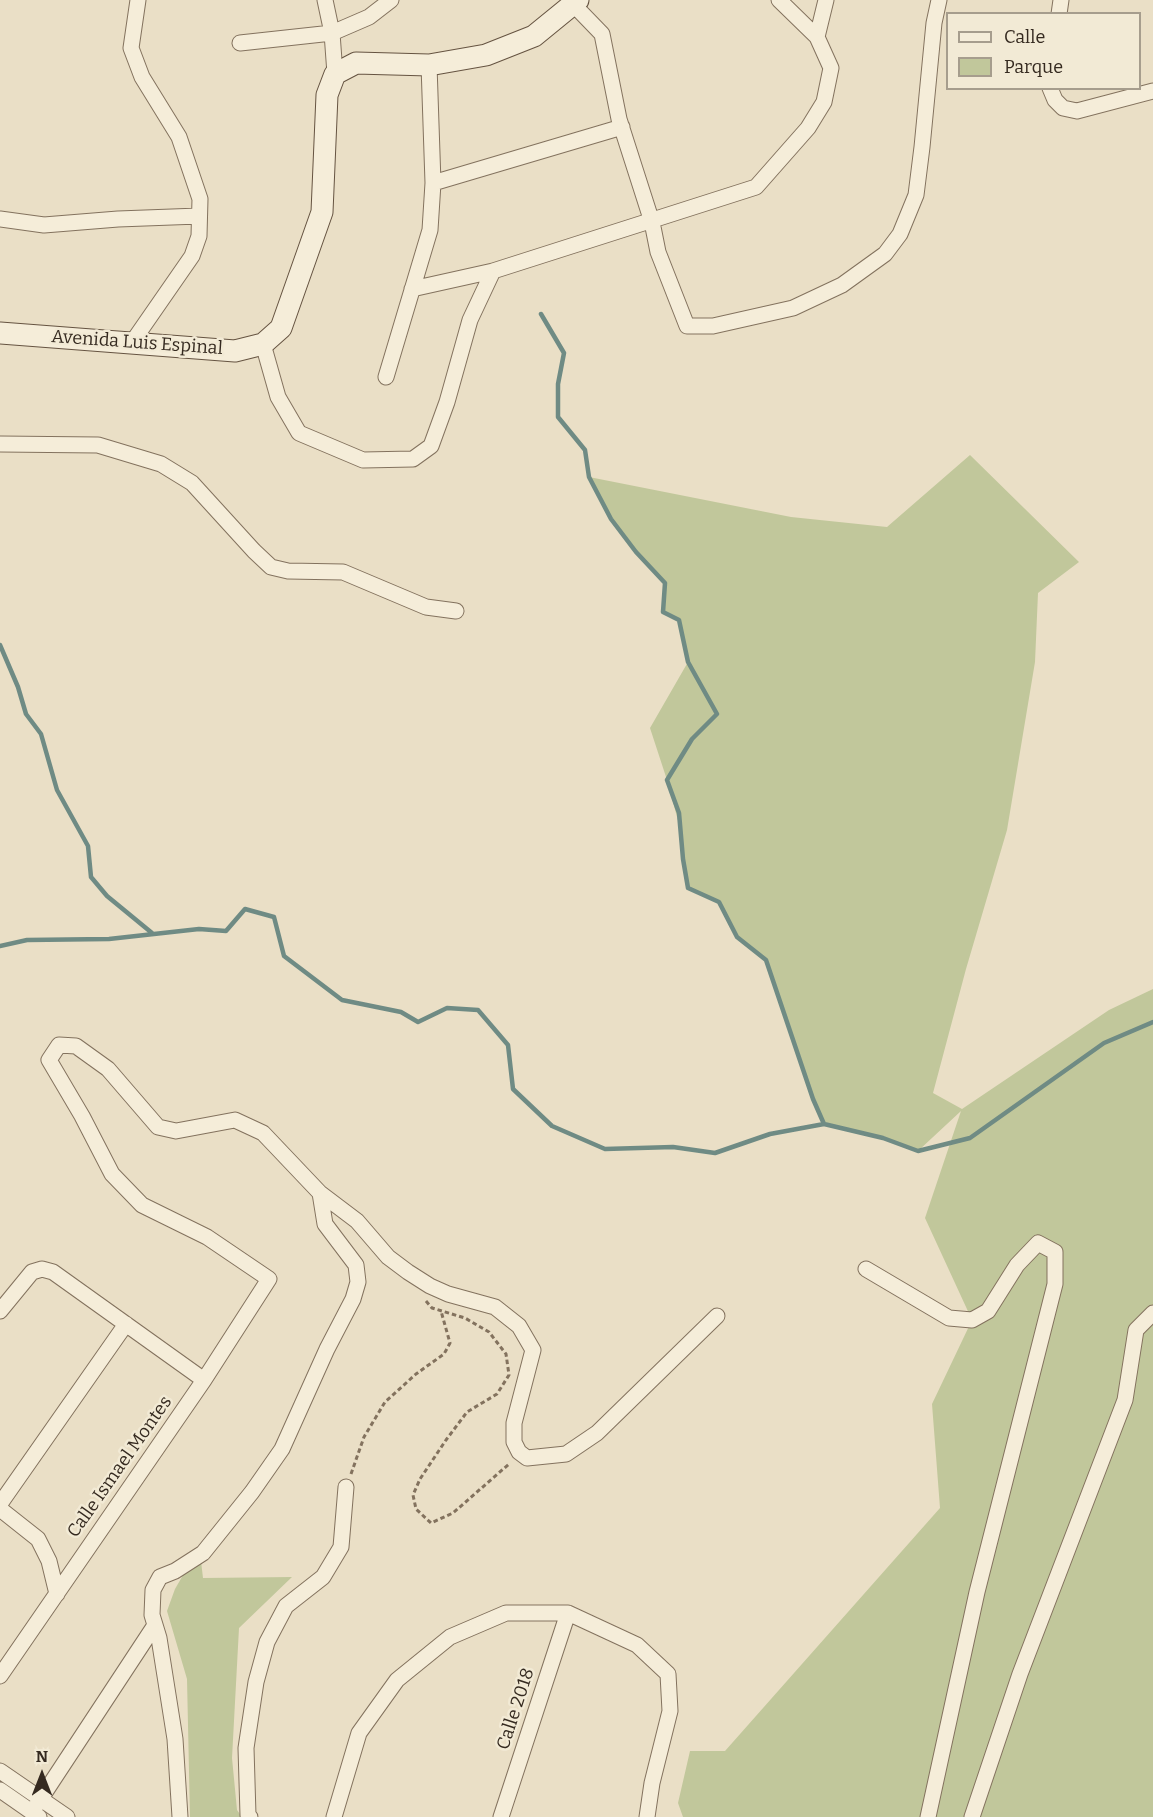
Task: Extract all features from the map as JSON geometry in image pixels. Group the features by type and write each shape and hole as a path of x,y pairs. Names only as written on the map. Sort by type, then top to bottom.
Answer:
{"street":[{"path":"131,344 192,256 199,236 200,199 179,137 142,77 131,48 138,0"},
{"path":"325,0 332,33 335,74 327,95 322,212 281,328 263,344 278,397 299,433 363,460 413,459 431,446 447,402 470,320 493,271"},
{"path":"240,43 332,33 369,17 390,0"},
{"path":"412,289 493,271 756,188 808,128 824,102 831,68 817,37 779,0"},
{"path":"817,37 826,0"},
{"path":"335,74 356,63 429,65 486,55 534,36 575,2 602,34 622,127 652,222 658,252 687,326 713,326 793,308 842,285 885,254 900,234 916,195 934,23 939,0"},
{"path":"386,377 430,230 434,183 429,65"},
{"path":"1051,90 1055,100 1063,108 1077,111 1153,91"},
{"path":"434,183 622,127"},
{"path":"0,219 44,225 199,216"},
{"name":"Avenida Luis Espinal","path":"0,333 235,351 263,344"},
{"path":"0,444 98,445 161,464 192,483 271,567 288,571 343,572 426,607 456,611"},
{"name":"Calle Ismael Montes","path":"0,1676 204,1380 269,1278 207,1236 142,1205 112,1174 49,1060 59,1045 76,1046 108,1069 158,1127 176,1131 235,1120 263,1133 320,1193"},
{"path":"320,1193 357,1221 387,1257 408,1272 448,1294 495,1307 519,1326 533,1350 514,1423 514,1442 519,1452 527,1458 567,1454 597,1433 717,1316"},
{"path":"180,1817 175,1739 159,1638 152,1615 153,1590 160,1577 175,1571 203,1552 282,1449 327,1349 353,1299 358,1282 356,1265 325,1224 320,1193"},
{"path":"866,1269 949,1318 972,1320 988,1311 1017,1265 1038,1243 1055,1252 1055,1284 977,1592 928,1817"},
{"path":"0,1311 32,1272 42,1269 53,1272 204,1380"},
{"path":"972,1817 1020,1674 1125,1400 1136,1330 1153,1313"},
{"path":"57,1594 49,1562 38,1539 0,1507 126,1324"},
{"path":"250,1817 248,1815 246,1748 256,1682 267,1642 286,1606 323,1577 341,1547 346,1487"},
{"path":"334,1817 359,1732 397,1680 450,1637 506,1613 568,1613 637,1645 668,1674 670,1711 652,1784 647,1817"},
{"name":"Calle 2018","path":"501,1817 568,1613"},
{"path":"37,1809 155,1626"},
{"path":"0,1771 37,1809"},
{"path":"0,1790 37,1809 67,1817"}],"path":[{"path":"425,1300 432,1308 465,1318 489,1332 506,1354 508,1375 497,1394 467,1412 446,1440 413,1495 416,1509 431,1523 446,1517 506,1466 527,1458"},
{"path":"346,1487 364,1437 384,1402 416,1374 444,1354 450,1343 441,1311"}],"green space":[{"path":"970,455 1079,562 1038,593 1035,662 1007,830 966,969 933,1093 962,1109 1109,1010 1153,989 1153,1817 683,1817 678,1803 690,1751 725,1751 940,1508 932,1404 972,1320 925,1218 961,1111 918,1151 883,1138 824,1124 813,1099 766,960 737,937 719,902 688,888 680,828 650,728 688,662 679,620 663,612 665,583 636,552 611,519 589,477 791,517 887,527"},
{"path":"201,1561 203,1578 292,1577 239,1628 232,1758 237,1810 242,1817 190,1817 187,1679 167,1611 175,1589 186,1570"}],"waterway":[{"path":"541,314 564,353 558,384 558,417 585,450 589,477 611,519 636,552 665,583 663,612 679,620 688,662 717,714 692,739 667,780 679,813 688,888 719,902 737,937 766,960 813,1099 824,1124"},
{"path":"0,645 18,687 26,714 41,734 57,790 88,846 91,877 107,896 152,933"},
{"path":"0,946 27,940 109,939 199,929 226,931 245,909 274,917 284,956 342,1000 401,1012 418,1022 447,1008 478,1010 508,1045 513,1089 552,1126 605,1149 673,1147 715,1153 770,1134 824,1124 883,1138 918,1151 970,1138 1104,1043 1153,1022"}]}
